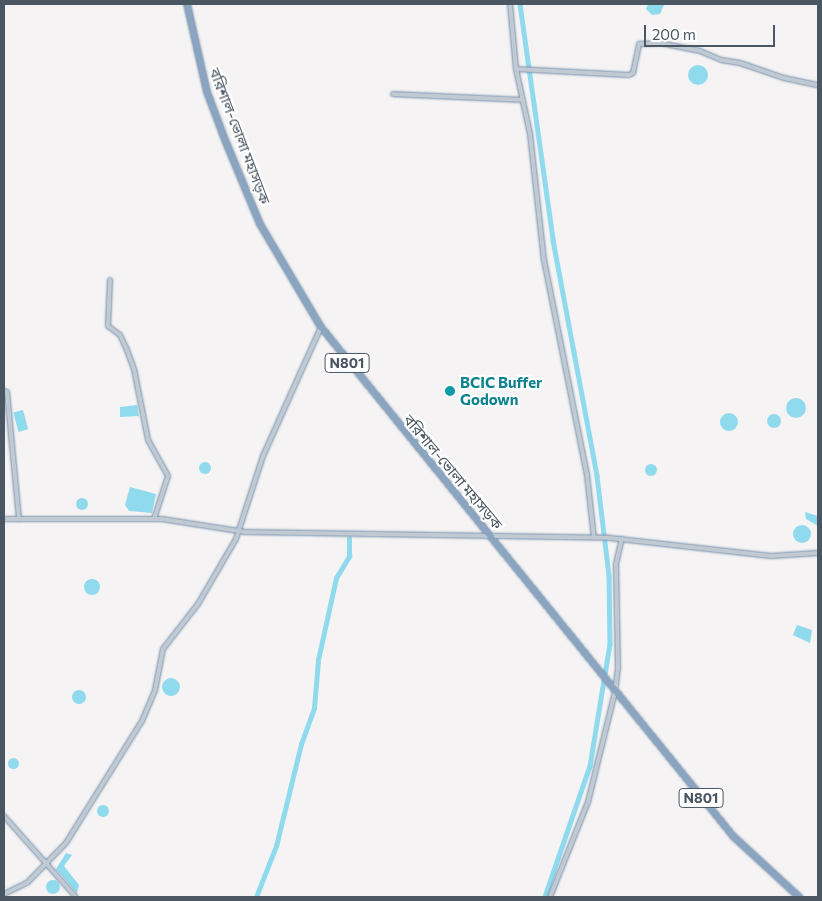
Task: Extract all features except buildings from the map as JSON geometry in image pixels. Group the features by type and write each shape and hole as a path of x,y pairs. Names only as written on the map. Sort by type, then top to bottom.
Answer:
{"highway":[{"name":"বরিশাল-ভোলা মহাসড়ক","path":"186,4 202,76 225,140 260,224 321,327 733,836 799,897"}],"street":[{"path":"510,4 516,69 530,134 544,260 586,475 596,538"},
{"path":"516,69 629,75 633,73 639,44 660,43 700,51 721,60 740,63 784,78 818,85"},
{"path":"393,94 523,100"},
{"path":"110,280 108,326 120,335 127,350 134,369 148,440 168,476 154,520"},
{"path":"4,894 27,884 66,843 142,722 155,690 163,649 198,604 227,556 258,480 263,456 321,327"},
{"path":"4,390 7,392 19,519"},
{"path":"4,519 154,520 237,531 610,538 771,556 818,553"},
{"path":"550,897 588,802 614,691 618,667 616,564 622,539"},
{"path":"4,816 76,897"}],"water":[{"path":"648,4 664,5 660,14 652,15 646,9"},
{"path":"698,65 705,68 708,75 705,82 698,85 691,82 688,75 691,68"},
{"path":"796,398 803,401 806,408 803,415 796,418 789,415 786,408 789,401"},
{"path":"137,405 139,416 120,417 120,407"},
{"path":"23,410 28,429 19,432 13,413"},
{"path":"729,413 735,416 738,422 735,428 729,431 723,428 720,422 723,416"},
{"path":"771,414 777,414 781,421 777,428 771,428 767,424 767,418"},
{"path":"203,462 207,462 211,468 207,474 203,474 199,470 199,466"},
{"path":"651,464 657,470 651,476 645,470"},
{"path":"130,487 156,494 152,513 129,511 125,505"},
{"path":"80,498 84,498 88,504 84,510 80,510 76,506 76,502"},
{"path":"805,512 818,516 818,526 806,519"},
{"path":"802,525 808,528 811,534 808,540 802,543 796,540 793,534 796,528"},
{"path":"89,579 95,579 100,584 98,593 89,595 84,590 84,584"},
{"path":"797,625 812,630 810,643 793,635"},
{"path":"171,678 177,681 180,687 177,693 171,696 165,693 162,687 165,681"},
{"path":"76,690 82,690 86,697 82,704 76,704 72,700 72,694"},
{"path":"13,757 19,763 13,769 7,763"},
{"path":"101,805 105,805 109,811 105,817 101,817 97,813 97,809"},
{"path":"66,853 72,855 64,866 79,885 77,893 56,869"},
{"path":"50,880 56,880 60,887 56,894 50,894 46,890 46,884"}],"waterway":[{"path":"520,4 553,240 597,476 609,575 610,644 590,766 545,897"},
{"path":"256,897 276,846 301,744 314,708 318,660 336,578 349,556 349,539"}],"place":[{"name":"BCIC Buffer Godown","path":"450,391"}]}
